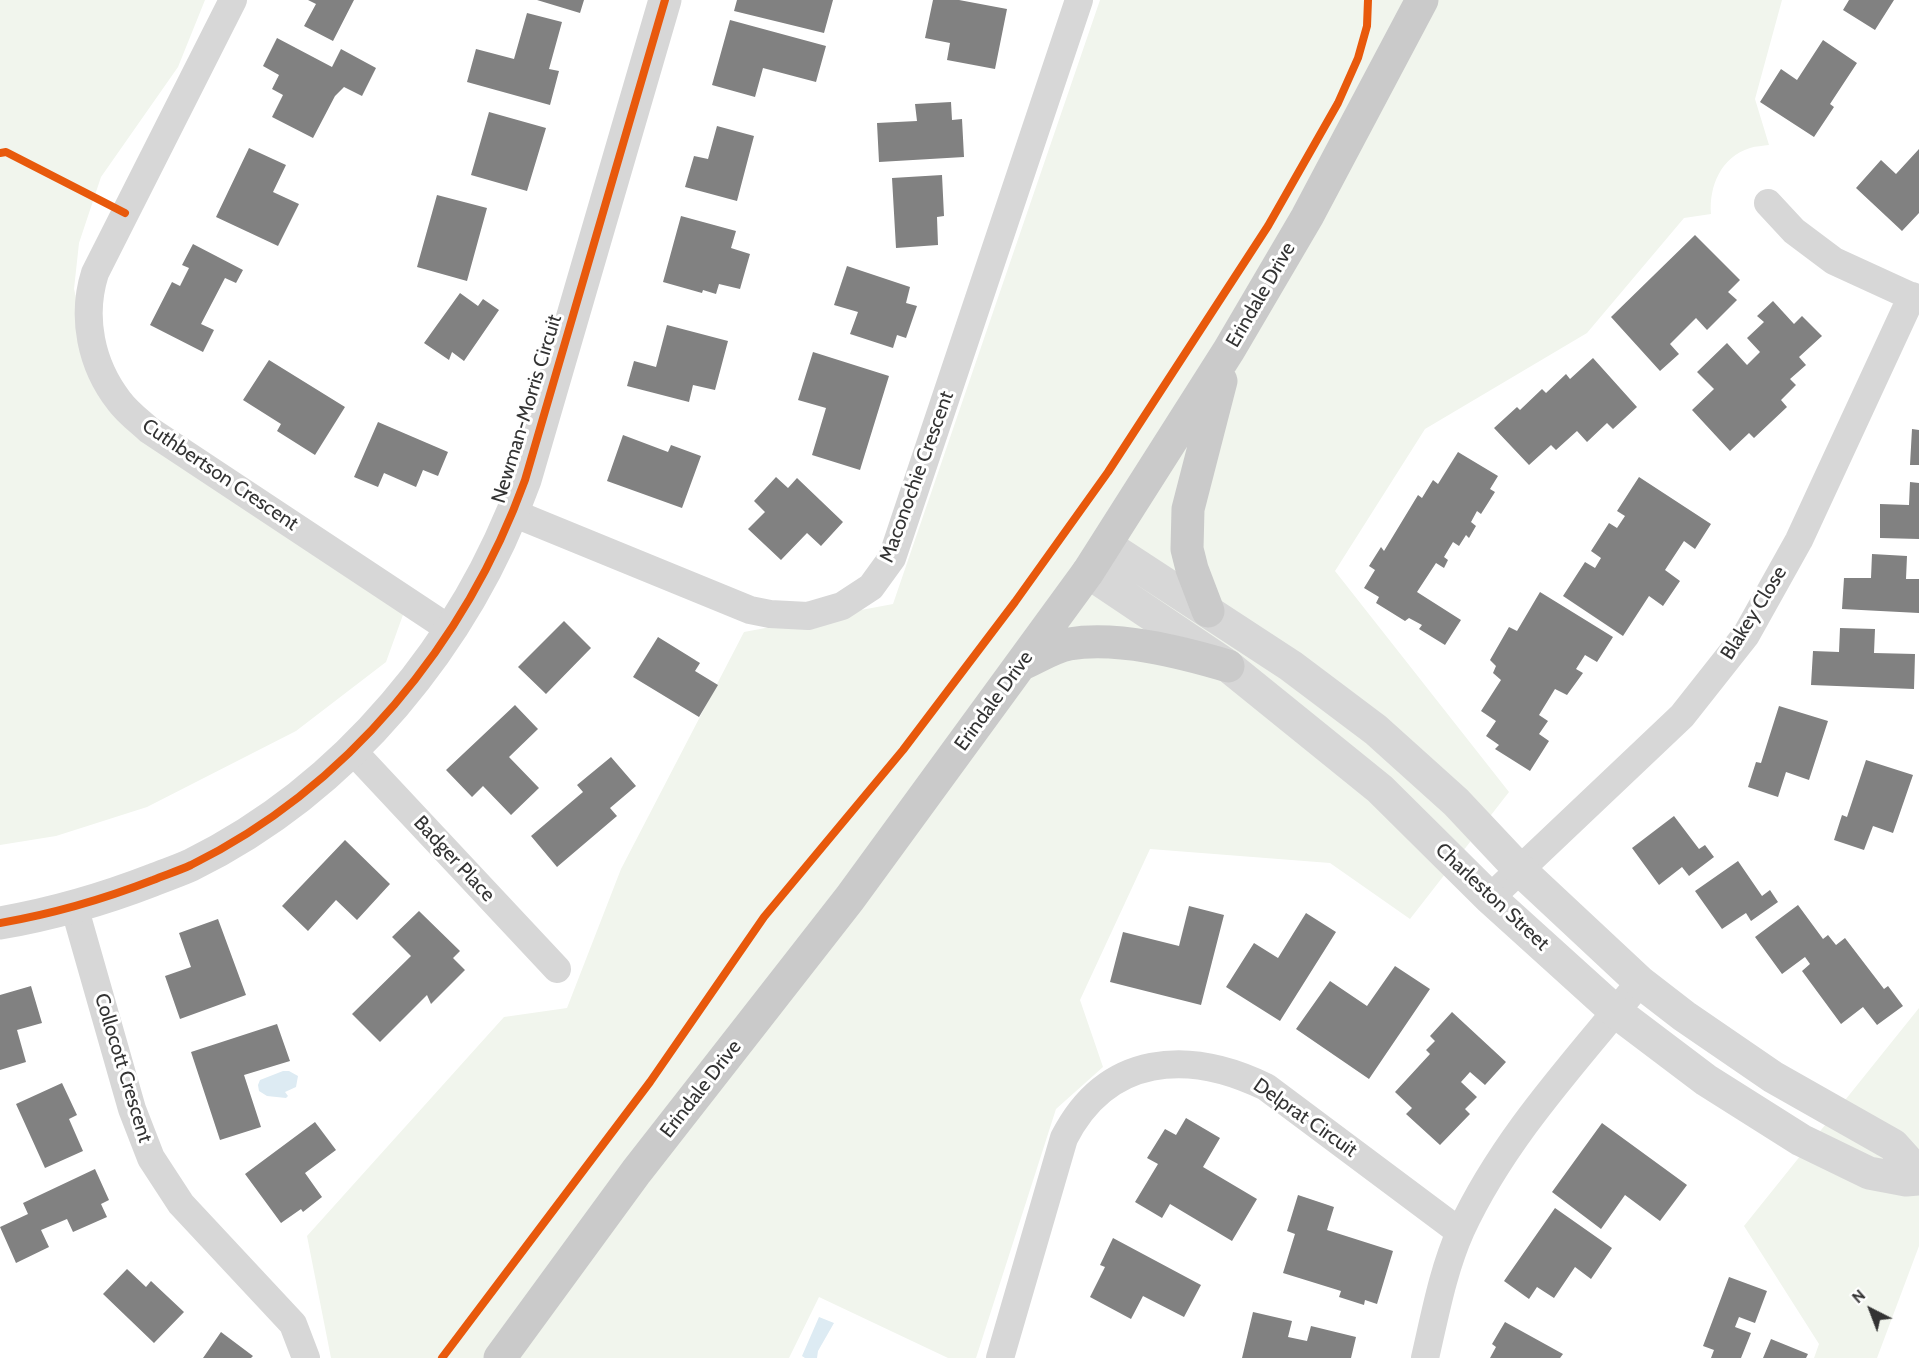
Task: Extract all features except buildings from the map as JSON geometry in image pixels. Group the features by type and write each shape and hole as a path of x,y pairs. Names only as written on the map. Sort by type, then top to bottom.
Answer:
{"main road":[{"name":"Erindale Drive","path":"500,1358 636,1172 850,898 1088,572 1229,350 1307,217 1422,0"},
{"path":"1208,611 1187,549 1188,509 1229,350"},
{"path":"1020,664 1067,645 1099,642 1178,651 1228,666"}],"street":[{"name":"Cuthbertson Crescent","path":"233,0 95,273 90,290 88,328 98,366 119,401 149,430 451,630"},
{"name":"Newman-Morris Circuit","path":"0,923 75,906 114,894 190,865 260,826 322,777 351,749 405,693 451,630 469,602 513,513 525,480 665,0"},
{"name":"Maconochie Crescent","path":"513,513 750,610 770,614 808,616 842,606 871,587 892,558 1079,0"},
{"name":"Blakey Close","path":"1490,898 1682,716 1746,635 1799,540 1915,298 1834,261 1794,231 1768,203"},
{"name":"Charleston Street","path":"1106,544 1291,666 1376,730 1456,802 1520,869 1640,982 1684,1016 1773,1077 1893,1145 1919,1174"},
{"name":"Charleston Street","path":"1088,572 1228,666 1380,789 1490,898 1616,1012 1706,1080 1801,1140 1869,1173 1906,1180 1919,1179"},
{"name":"Badger Place","path":"351,749 557,969"},
{"name":"Collocott Crescent","path":"75,906 132,1109 152,1158 181,1204 293,1324 306,1358"},
{"path":"1425,1358 1446,1272 1461,1232 1496,1166 1526,1123 1640,982"},
{"name":"Delprat Circuit","path":"1000,1358 1064,1137 1073,1119 1100,1089 1136,1070 1156,1065 1200,1064 1244,1076 1266,1087 1461,1232"}],"shaded area":[{"path":"0,0 205,0 178,67 101,177 79,243 74,289 87,342 109,386 408,601 386,662 296,731 147,807 56,836 0,845"},
{"path":"1100,0 1782,0 1755,99 1769,145 1740,152 1724,165 1712,193 1711,214 1684,218 1587,333 1425,429 1335,571 1509,792 1410,919 1330,863 1150,849 1080,1000 1103,1067 1056,1109 976,1358 948,1358 819,1297 789,1358 331,1358 307,1236 504,1017 567,1008 621,869 744,632 893,604"},
{"path":"1919,1008 1919,1246 1877,1358 1814,1358 1819,1344 1744,1226"},
{"path":"289,1071 298,1076 296,1087 285,1092 288,1096 286,1098 267,1096 259,1091 260,1080"},
{"path":"819,1317 834,1323 818,1351 817,1358 805,1358 802,1356"}],"cycle path":[{"path":"0,923 97,900 134,887 191,865 248,833 301,795 350,752 394,705 435,653 470,598 500,540 525,480 665,0"},
{"path":"442,1358 650,1082 764,917 903,750 1015,602 1108,472 1268,226 1338,103 1358,58 1367,26 1368,0"},
{"path":"0,153 6,152 125,213"}]}
